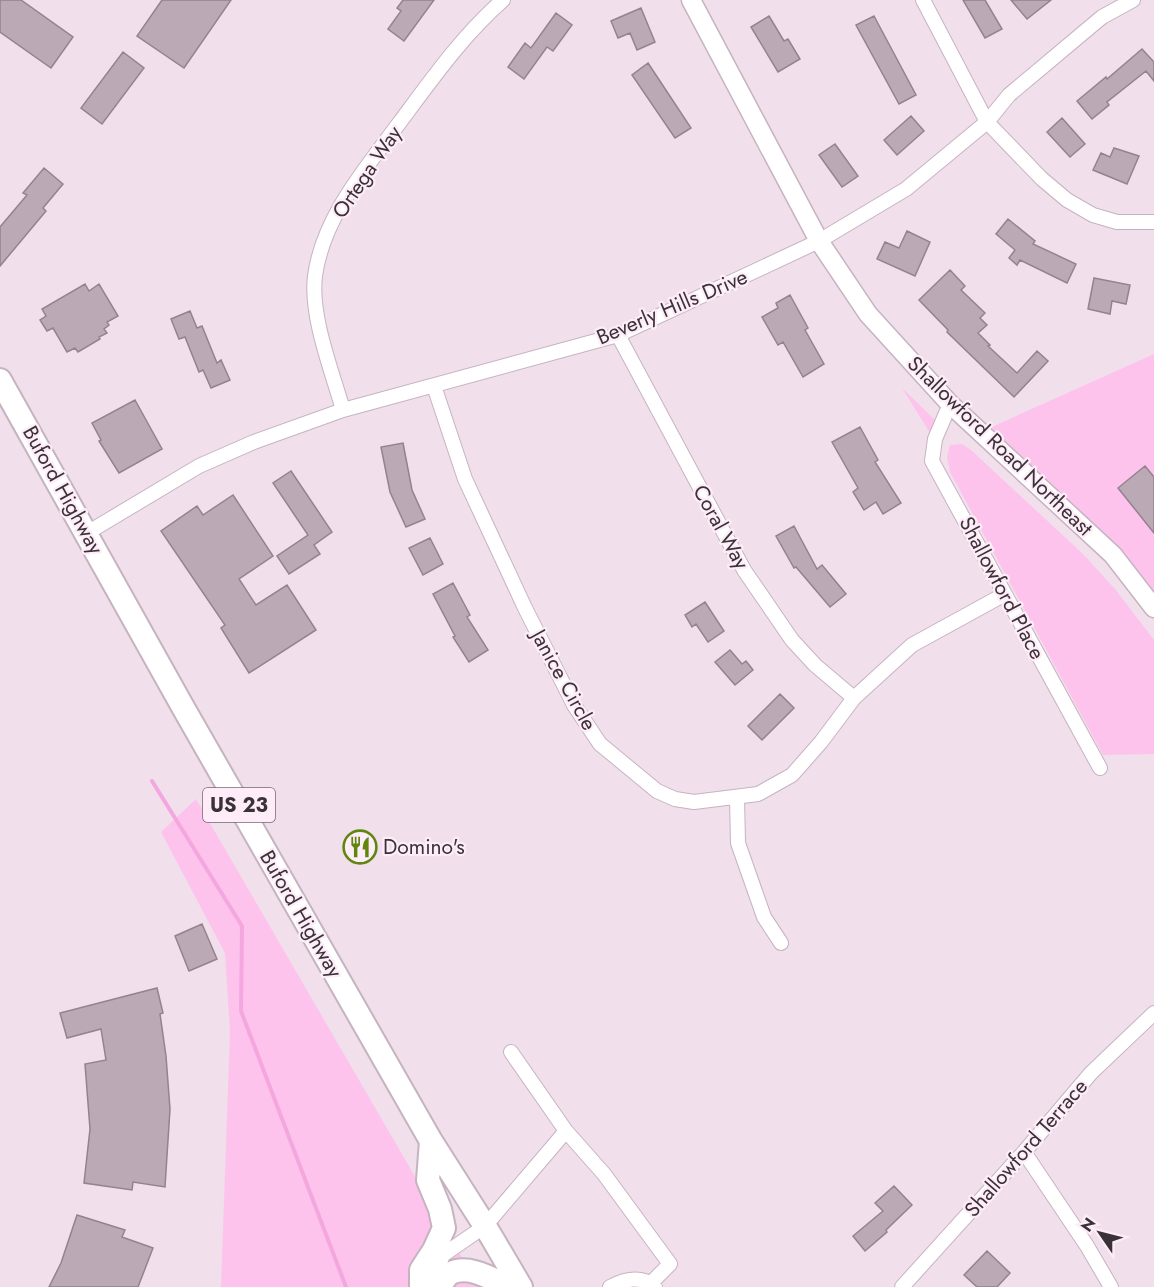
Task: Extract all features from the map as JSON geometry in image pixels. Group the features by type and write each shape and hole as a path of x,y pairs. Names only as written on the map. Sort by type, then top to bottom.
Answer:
{"main road":[{"name":"Buford Highway","path":"0,380 430,1141 521,1287"},
{"path":"422,1287 421,1270 444,1228 440,1209 428,1180 430,1141"},
{"path":"439,1287 450,1273 465,1270 510,1287"}],"street":[{"name":"Ortega Way","path":"343,410 314,305 315,278 321,248 341,205 404,117 458,47 489,12 503,0"},
{"name":"Shallowford Road Northeast","path":"691,0 819,241 868,314 950,404 1113,555 1154,608"},
{"path":"923,0 987,122 1042,179 1067,200 1093,214 1117,222 1154,222"},
{"name":"Beverly Hills Drive","path":"87,533 199,466 254,441 343,410 618,335 819,241 906,189 987,122 1009,95 1102,17 1133,0"},
{"name":"Coral Way","path":"618,335 744,570 792,640 815,665 854,698"},
{"name":"Janice Circle","path":"434,387 465,479 525,608 569,695 600,744 657,791 675,799 694,802 758,794 792,775 821,742 854,698 912,645 1005,594"},
{"name":"Shallowford Place","path":"950,404 935,439 932,461 1100,768"},
{"path":"737,798 738,843 764,917 781,943"},
{"name":"Shallowford Terrace","path":"902,1287 1024,1152 1090,1073 1154,1013"},
{"path":"511,1052 566,1131 604,1174 670,1264 653,1285 636,1278 610,1287"},
{"path":"430,1287 443,1255 485,1226 566,1131"},
{"path":"1024,1152 1087,1246 1111,1287"}],"shaded area":[{"path":"1154,354 1154,615 1098,541 974,435"},
{"path":"902,388 936,421 932,436"},
{"path":"962,444 1083,554 1115,589 1154,640 1154,754 1103,755 950,472 947,457 950,445"},
{"path":"196,799 479,1287 221,1287 230,1032 225,953 161,832"}],"building":[{"path":"0,0 21,0 73,37 51,68 0,32"},
{"path":"162,0 231,0 184,68 137,36"},
{"path":"403,0 434,0 404,41 388,29 401,11 397,8"},
{"path":"963,0 985,0 1002,29 985,38"},
{"path":"1011,0 1051,0 1027,19"},
{"path":"641,8 655,42 637,50 630,33 618,38 611,21"},
{"path":"556,13 572,25 553,51 547,47 524,79 508,67 525,43 531,48"},
{"path":"769,16 784,41 788,39 800,59 778,72 751,27"},
{"path":"874,16 916,95 899,104 856,25"},
{"path":"1142,49 1154,62 1154,81 1146,71 1107,102 1109,105 1092,119 1077,101"},
{"path":"123,52 144,68 102,124 81,108"},
{"path":"648,63 691,128 675,138 632,75"},
{"path":"911,116 924,131 897,155 884,140"},
{"path":"1062,118 1085,144 1070,157 1047,132"},
{"path":"835,144 858,176 842,187 819,155"},
{"path":"1114,148 1139,156 1127,184 1093,170 1101,153 1110,157"},
{"path":"44,168 63,184 43,208 46,211 0,266 0,227 27,195 23,193"},
{"path":"1008,219 1035,241 1033,244 1076,264 1067,283 1020,260 1017,265 1009,258 1015,250 996,234"},
{"path":"907,231 930,242 915,276 877,259 885,242 899,248"},
{"path":"950,270 965,286 961,290 985,313 980,318 987,325 978,333 990,345 988,346 1017,373 1037,351 1048,361 1014,397 947,332 948,330 919,300"},
{"path":"1094,278 1130,285 1126,304 1112,301 1110,314 1088,309"},
{"path":"85,284 89,291 99,284 118,316 107,322 109,325 104,329 107,333 99,337 100,339 78,352 75,348 67,352 53,328 47,331 40,320 46,316 42,309"},
{"path":"790,295 808,328 805,330 824,364 803,377 783,342 778,345 762,317 778,308 776,303"},
{"path":"190,311 197,328 202,326 217,363 221,360 230,380 211,388 203,370 199,372 185,337 179,339 171,319"},
{"path":"135,400 162,449 119,473 99,441 101,440 92,423"},
{"path":"860,427 878,460 875,462 901,503 883,514 876,502 864,510 853,492 858,488 832,442"},
{"path":"403,443 412,490 425,519 406,527 390,492 381,447"},
{"path":"1145,466 1154,477 1154,533 1118,488"},
{"path":"291,471 332,532 314,545 320,554 289,574 277,556 308,535 273,483"},
{"path":"233,495 273,556 239,579 256,605 287,585 316,630 249,673 221,628 225,625 161,531 197,506 203,515"},
{"path":"794,526 817,569 822,565 846,594 830,607 796,567 794,568 776,536"},
{"path":"430,538 443,564 423,575 409,548"},
{"path":"453,583 470,615 467,617 488,650 469,662 453,637 455,636 433,594"},
{"path":"705,602 724,631 708,642 696,624 692,627 685,615"},
{"path":"730,650 742,664 746,661 753,670 735,685 715,662"},
{"path":"780,694 794,708 762,740 748,726"},
{"path":"202,924 217,959 189,971 175,936"},
{"path":"157,988 163,1013 160,1014 170,1109 165,1187 133,1182 132,1190 84,1183 90,1129 85,1064 106,1060 101,1029 67,1038 60,1013"},
{"path":"894,1186 912,1205 886,1230 887,1232 865,1251 853,1236 883,1211 875,1203"},
{"path":"77,1215 125,1230 122,1237 153,1248 138,1287 49,1287 61,1263"},
{"path":"987,1251 1010,1273 997,1287 977,1287 964,1275"}],"waterway":[{"path":"152,781 242,926 241,1011 346,1287"}],"place":[{"name":"Domino's","path":"360,847"}]}
